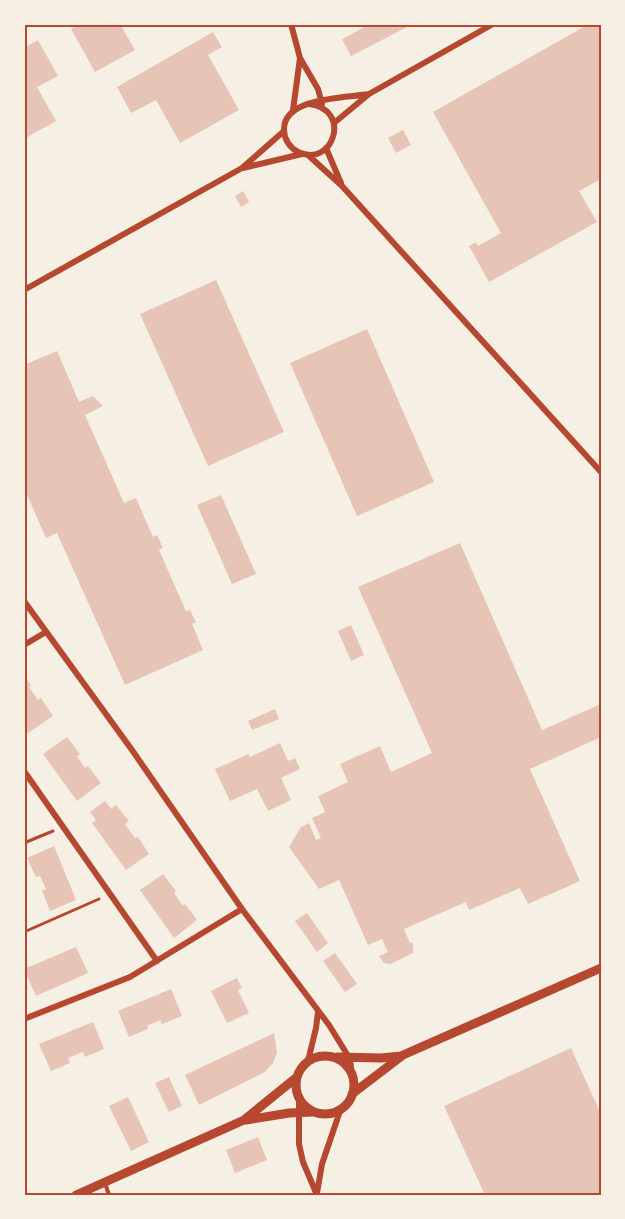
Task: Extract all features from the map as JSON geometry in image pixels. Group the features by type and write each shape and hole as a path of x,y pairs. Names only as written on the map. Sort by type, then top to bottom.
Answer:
{"street":[{"path":"242,168 318,153 332,141 335,132 334,123 322,104 318,89 300,58 291,24"},
{"path":"334,123 369,94 493,24"},
{"path":"293,110 300,58"},
{"path":"24,290 242,168 284,131 288,116 300,105 322,104 369,94"},
{"path":"284,131 289,145 305,154 342,186 601,472"},
{"path":"326,148 342,186"},
{"path":"24,601 132,750 242,909 334,1032 350,1059 354,1085 348,1102 341,1108 329,1113 297,1112 244,1120"},
{"path":"24,645 46,632"},
{"path":"24,771 157,961"},
{"path":"24,1019 130,977 242,909"},
{"path":"352,1094 403,1055 601,968"},
{"path":"308,1061 318,1012"},
{"path":"317,1194 303,1162 299,1144 296,1087 301,1068 316,1057 350,1059 403,1055"},
{"path":"335,1057 346,1065 352,1076"},
{"path":"76,1195 244,1120 297,1077"},
{"path":"298,1097 303,1104 316,1112"},
{"path":"317,1194 322,1164 341,1108"}],"lane":[{"path":"105,1182 109,1195"}],"path":[{"path":"24,843 63,826"},
{"path":"24,932 110,894"}],"building":[{"path":"80,24 120,24 135,50 95,72 71,29"},
{"path":"366,24 413,24 351,56 342,39 367,26"},
{"path":"589,24 601,24 601,179 579,191 597,222 489,282 469,246 476,242 478,246 501,233 433,112"},
{"path":"213,32 222,47 208,55 239,110 180,143 156,100 131,113 117,87"},
{"path":"38,40 58,76 37,87 56,121 24,139 24,48"},
{"path":"403,130 411,145 396,153 388,138"},
{"path":"243,191 249,202 241,207 235,196"},
{"path":"216,280 284,432 208,466 140,314"},
{"path":"367,329 434,482 357,516 290,363"},
{"path":"57,351 79,402 93,396 103,406 85,415 124,503 136,498 153,537 157,535 163,548 159,550 186,611 190,610 196,622 192,624 203,650 125,685 57,533 46,538 24,488 24,365"},
{"path":"221,495 256,574 232,584 197,505"},
{"path":"460,543 542,730 601,704 601,737 530,769 580,881 528,904 520,888 469,910 466,902 404,929 410,943 413,944 413,953 390,964 384,963 379,956 388,952 382,939 368,945 339,880 319,889 289,847 301,827 309,823 316,840 321,838 312,818 325,812 318,796 348,782 340,764 380,746 391,772 432,753 358,587"},
{"path":"351,625 364,655 351,661 338,631"},
{"path":"24,676 38,700 41,698 53,716 28,733 24,727"},
{"path":"275,709 279,719 252,730 248,721"},
{"path":"67,737 80,754 77,756 85,768 88,766 101,783 77,801 43,754"},
{"path":"280,743 288,761 295,758 300,769 281,778 291,800 268,811 257,789 230,801 215,769 249,754 250,757"},
{"path":"105,801 111,809 116,805 129,821 125,824 135,838 138,837 149,854 126,870 92,823 96,820 90,812"},
{"path":"54,846 76,900 50,911 42,891 46,889 40,876 36,877 27,858"},
{"path":"163,874 176,891 174,893 183,906 185,904 197,920 174,938 140,890"},
{"path":"307,913 328,943 317,952 295,921"},
{"path":"76,947 88,973 36,996 24,969"},
{"path":"335,953 357,984 345,992 323,961"},
{"path":"237,978 242,988 238,990 249,1013 227,1023 211,991"},
{"path":"171,989 182,1016 162,1024 160,1020 147,1026 148,1029 129,1037 118,1011"},
{"path":"93,1022 104,1049 85,1057 83,1052 68,1058 70,1063 51,1071 39,1044"},
{"path":"274,1033 277,1053 273,1063 265,1072 199,1105 185,1075"},
{"path":"571,1048 601,1114 601,1195 485,1195 444,1106"},
{"path":"169,1077 182,1106 169,1112 155,1083"},
{"path":"128,1097 149,1142 131,1151 109,1106"},
{"path":"258,1137 267,1160 235,1173 226,1150"}]}
